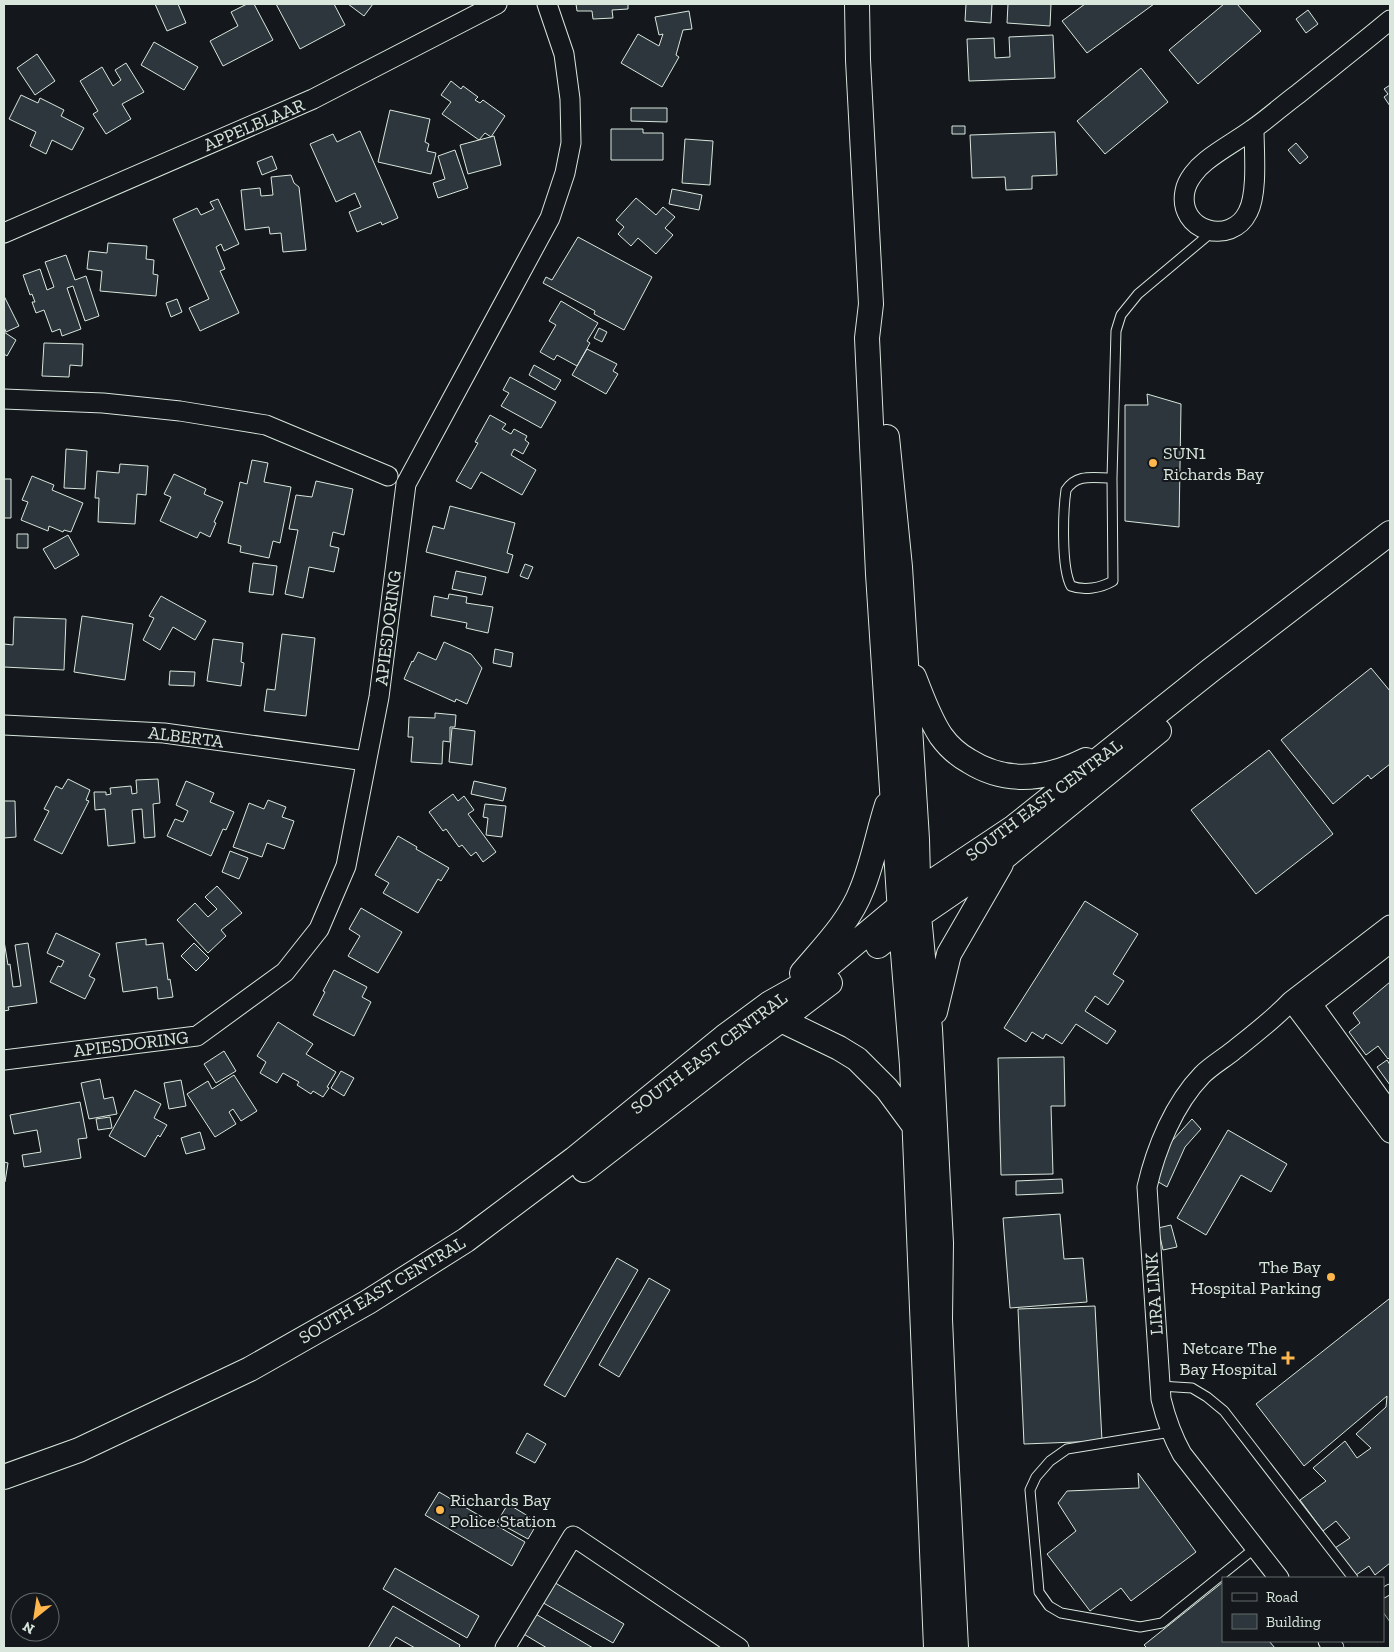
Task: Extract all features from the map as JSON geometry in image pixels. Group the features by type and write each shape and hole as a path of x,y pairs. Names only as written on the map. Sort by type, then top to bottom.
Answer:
{"street":[{"name":"APPELBLAAR","path":"4,233 313,100 497,4"},
{"name":"APIESDORING","path":"4,1060 197,1036 285,972 318,929 346,866 379,697 406,484 550,218 565,172 571,143 570,99 564,54 547,4"},
{"path":"857,4 858,60 871,304 867,338 878,574 892,788 907,917 936,1648"},
{"path":"1254,129 1253,194 1249,211 1240,223 1229,230 1213,232 1196,225 1188,216 1184,204 1184,192 1187,183 1205,161 1254,129 1390,20"},
{"path":"871,304 879,338 885,422 900,566 918,839 918,891 907,917 930,1029 940,1243 940,1320 956,1648"},
{"path":"4,399 122,405 180,411 266,425 388,476"},
{"name":"SOUTH EAST CENTRAL","path":"918,891 1014,827 1211,670 1390,533"},
{"name":"SOUTH EAST CENTRAL","path":"4,1493 86,1462 257,1383 375,1316 482,1244 585,1169 738,1051 811,980 907,917 1006,856 1183,711 1390,549"},
{"path":"906,654 930,717 941,736 950,747 975,765 1002,775 1017,778 1047,775 1074,766 1120,743"},
{"name":"ALBERTA","path":"4,725 164,732 366,762"},
{"path":"892,788 865,882 850,913 836,933 793,982 776,1012 857,1059 887,1089 915,1127"},
{"path":"930,1029 949,954 1006,856"},
{"path":"1302,1003 1390,925"},
{"path":"1302,1003 1390,943"},
{"path":"1302,1003 1344,1047 1390,1112"},
{"path":"1302,1003 1390,1133"},
{"name":"LIRA LINK","path":"1278,1577 1182,1454 1171,1432 1161,1399 1147,1187 1152,1164 1163,1137 1187,1094 1203,1074 1272,1021 1302,1003"},
{"name":"SOUTH EAST CENTRAL","path":"4,1477 78,1450 250,1368 368,1302 466,1240 574,1159 724,1037 776,1012"},
{"path":"506,1648 573,1536 738,1648"}],"lane":[{"path":"1112,478 1082,478 1071,482 1066,490 1064,562 1067,578 1071,586 1077,588 1099,586 1113,581 1112,478 1116,331 1121,315 1138,294 1213,232"},
{"path":"1160,1386 1192,1388 1224,1411 1352,1577"},
{"path":"1171,1432 1067,1449 1050,1461 1036,1477 1030,1490 1039,1592 1049,1606 1061,1614 1140,1627 1162,1623 1256,1548"}],"shaded area":[{"path":"1390,1589 1390,1622 1384,1613 1384,1593"}],"building":[{"path":"155,4 178,4 186,23 167,31"},
{"path":"247,4 254,4 273,40 223,66 210,41 238,26 231,12"},
{"path":"276,4 334,4 345,25 300,49"},
{"path":"348,4 373,4 364,16"},
{"path":"576,4 628,4 628,9 612,10 613,18 593,19 592,11 577,11"},
{"path":"966,4 992,4 991,23 965,21"},
{"path":"1008,4 1051,4 1050,26 1007,23"},
{"path":"1085,4 1154,4 1087,53 1062,21"},
{"path":"1224,4 1237,4 1261,31 1198,84 1169,50"},
{"path":"1308,10 1318,24 1306,33 1296,19"},
{"path":"689,11 692,29 683,30 676,55 679,57 662,87 621,63 638,34 659,46 663,34 659,35 655,17"},
{"path":"1053,35 1055,78 969,81 967,39 994,38 995,58 1010,57 1009,37"},
{"path":"154,42 198,67 184,90 141,65"},
{"path":"37,54 55,81 35,95 17,68"},
{"path":"126,63 144,92 122,104 131,119 106,134 93,114 98,111 80,81 102,67 113,86 121,80 115,70"},
{"path":"1141,68 1168,102 1105,154 1077,121"},
{"path":"451,81 461,89 463,86 478,97 475,100 480,103 483,100 505,116 491,137 485,133 479,140 442,114 451,102 441,95"},
{"path":"1390,85 1390,106 1384,97 1388,94 1384,89"},
{"path":"21,95 38,103 40,98 64,110 61,116 84,128 72,150 52,140 46,154 30,146 36,132 9,119"},
{"path":"631,108 667,108 667,122 631,121"},
{"path":"390,110 430,119 425,142 429,144 427,151 436,153 431,174 378,162"},
{"path":"952,126 965,126 965,134 952,134"},
{"path":"611,129 643,129 643,133 663,133 663,160 611,160"},
{"path":"360,131 398,218 382,225 381,222 357,232 349,212 361,207 355,193 336,202 310,144 333,134 337,142"},
{"path":"1055,132 1057,175 1032,176 1032,189 1006,190 1005,177 972,178 970,135"},
{"path":"494,136 501,165 468,174 460,145"},
{"path":"685,139 713,141 710,185 682,183"},
{"path":"1296,143 1308,157 1300,164 1288,150"},
{"path":"455,150 468,188 438,198 433,183 445,179 438,156"},
{"path":"272,156 277,169 262,175 257,162"},
{"path":"291,175 294,183 299,187 306,250 283,252 281,233 270,234 269,227 245,230 241,190 260,188 261,196 273,195 271,177"},
{"path":"672,189 702,195 699,210 669,204"},
{"path":"636,198 656,215 663,207 675,217 665,228 673,235 656,254 638,238 631,246 618,234 624,227 616,220"},
{"path":"218,199 239,244 224,251 221,244 216,247 225,269 220,271 239,313 200,331 189,308 209,299 173,219 197,208 201,215 214,209 210,202"},
{"path":"578,237 652,277 624,330 594,314 595,311 543,283 546,277 552,280"},
{"path":"108,243 147,246 146,259 154,260 153,274 158,275 156,296 100,291 102,271 87,269 89,251 107,253"},
{"path":"66,255 75,280 86,276 99,316 85,321 73,286 67,288 81,329 62,336 60,329 52,332 44,310 36,313 32,302 35,302 32,294 30,295 23,275 40,269 47,290 54,287 45,262"},
{"path":"4,296 19,326 6,332 4,327"},
{"path":"177,299 182,312 171,317 166,303"},
{"path":"561,301 598,323 587,341 590,343 577,366 557,355 554,360 540,352 556,325 549,321"},
{"path":"599,328 607,332 602,342 594,338"},
{"path":"4,332 16,340 7,356 4,354"},
{"path":"44,343 83,344 82,366 70,365 69,377 42,376"},
{"path":"587,349 617,364 613,371 618,374 606,394 572,375"},
{"path":"534,365 561,380 555,390 529,375"},
{"path":"510,377 556,402 541,428 501,406 509,393 503,390"},
{"name":"SUN1 Richards Bay","path":"1147,394 1181,404 1179,527 1125,521 1125,405 1148,405"},
{"path":"490,415 506,424 502,429 511,434 514,429 527,436 525,440 529,443 523,454 514,449 511,455 536,470 522,495 481,472 471,489 456,481 478,443 475,442"},
{"path":"66,449 87,451 85,489 64,488"},
{"path":"252,460 268,463 264,482 291,487 280,543 273,541 269,558 240,552 241,546 228,543 240,482 247,484"},
{"path":"120,464 148,466 146,495 137,494 135,524 98,522 99,498 95,498 97,471 119,473"},
{"path":"174,474 206,489 204,494 223,502 210,537 200,532 197,538 160,521 171,497 164,494"},
{"path":"32,476 54,485 52,490 83,503 71,532 64,530 63,532 49,526 48,531 21,520 28,502 22,500"},
{"path":"4,479 11,479 11,518 4,518"},
{"path":"316,481 353,489 344,535 333,532 330,546 339,548 334,572 309,567 303,598 285,594 298,530 289,529 296,495 312,497"},
{"path":"450,506 515,523 507,553 513,555 508,573 426,552 433,526 444,529"},
{"path":"17,534 28,534 28,548 17,548"},
{"path":"68,535 79,555 55,569 43,549"},
{"path":"253,563 277,566 273,595 249,592"},
{"path":"525,564 533,567 528,579 520,576"},
{"path":"456,571 486,577 482,595 452,589"},
{"path":"449,594 467,597 466,603 493,607 488,633 466,628 467,623 431,616 434,596 448,599"},
{"path":"161,596 206,621 195,640 173,627 160,650 143,640 154,618 149,616"},
{"path":"82,616 133,624 125,680 74,672"},
{"path":"14,617 66,619 64,670 4,667 4,644 13,645"},
{"path":"282,634 315,638 306,716 264,711 267,689 275,690"},
{"path":"213,639 243,643 241,662 244,663 241,686 207,681"},
{"path":"444,642 471,654 482,668 467,704 456,699 455,702 404,679 418,652 436,660"},
{"path":"495,649 513,653 511,667 493,663"},
{"path":"1371,668 1390,691 1390,764 1371,779 1368,775 1333,804 1281,740"},
{"path":"170,671 195,672 194,686 169,685"},
{"path":"435,713 456,715 455,727 450,727 450,742 443,741 442,764 411,762 413,737 408,737 409,717 435,718"},
{"path":"452,728 475,731 472,765 449,762"},
{"path":"1269,750 1333,834 1256,894 1191,810"},
{"path":"68,779 90,790 86,800 89,801 62,854 34,840 49,811 44,809 56,786 62,789"},
{"path":"158,779 160,803 153,804 155,837 144,838 142,809 132,810 135,843 108,846 105,809 95,810 94,792 106,792 106,795 111,794 110,788 131,786 132,794 137,793 136,780"},
{"path":"186,781 214,793 210,802 234,812 226,830 223,829 211,856 167,836 175,819 183,822 188,811 176,805"},
{"path":"474,781 506,788 503,801 471,794"},
{"path":"453,794 458,801 464,796 474,810 468,814 496,852 483,862 476,852 471,856 462,845 459,847 446,829 443,831 429,812"},
{"path":"268,800 286,807 282,817 294,821 284,849 267,843 262,857 233,847 249,803 264,809"},
{"path":"4,801 15,801 16,837 4,838"},
{"path":"485,804 506,806 502,837 486,835 488,818 483,817"},
{"path":"398,836 449,868 441,881 438,879 418,913 383,893 389,883 375,875"},
{"path":"230,851 248,858 239,879 222,872"},
{"path":"217,886 242,913 221,930 226,936 208,953 177,920 195,903 208,917 217,909 205,897"},
{"path":"1085,901 1138,934 1113,974 1124,981 1108,1005 1095,996 1085,1011 1116,1031 1107,1044 1076,1024 1062,1044 1046,1034 1043,1039 1032,1032 1026,1042 1004,1028"},
{"path":"361,908 402,932 378,973 348,956 360,936 349,929"},
{"path":"56,933 100,954 89,976 95,979 85,999 50,982 58,966 61,967 64,961 47,953"},
{"path":"146,939 146,945 163,943 168,980 170,979 173,997 158,999 157,987 123,992 116,943"},
{"path":"4,941 13,987 21,986 15,945 28,943 37,1003 8,1007 9,1010 4,1011"},
{"path":"194,943 209,958 196,971 181,956"},
{"path":"334,970 367,987 362,997 371,1002 354,1036 313,1015"},
{"path":"1390,982 1390,1057 1388,1059 1378,1046 1366,1055 1349,1032 1360,1023 1353,1013"},
{"path":"278,1022 313,1044 306,1054 336,1072 323,1097 313,1091 311,1094 297,1085 299,1082 283,1073 277,1083 260,1073 266,1062 257,1056"},
{"path":"224,1051 236,1071 216,1083 204,1064"},
{"path":"1064,1057 1065,1106 1051,1106 1053,1174 1001,1175 998,1058"},
{"path":"1387,1060 1390,1065 1390,1085 1377,1067"},
{"path":"341,1071 354,1078 344,1096 331,1088"},
{"path":"234,1075 257,1111 241,1121 233,1109 229,1112 236,1124 215,1137 187,1094 208,1081 212,1089"},
{"path":"100,1079 104,1099 113,1097 117,1114 89,1119 81,1083"},
{"path":"181,1080 186,1106 169,1109 164,1083"},
{"path":"135,1090 161,1104 154,1118 167,1125 160,1137 158,1135 145,1157 109,1136"},
{"path":"80,1102 87,1138 78,1139 81,1158 24,1167 22,1155 41,1152 37,1130 14,1134 10,1115"},
{"path":"110,1117 112,1128 98,1130 96,1119"},
{"path":"1192,1119 1201,1129 1185,1147 1167,1187 1155,1180 1171,1142"},
{"path":"1228,1130 1287,1164 1271,1192 1241,1175 1206,1235 1177,1218"},
{"path":"200,1132 205,1149 186,1154 181,1138"},
{"path":"4,1162 8,1163 5,1182 4,1182"},
{"path":"1062,1179 1063,1193 1016,1195 1016,1181"},
{"path":"1060,1214 1064,1259 1083,1258 1087,1302 1010,1308 1003,1218"},
{"path":"1171,1225 1177,1247 1163,1250 1158,1228"},
{"path":"617,1258 638,1270 565,1397 544,1385"},
{"path":"649,1278 670,1290 619,1377 599,1365"},
{"path":"1389,1299 1390,1563 1375,1575 1369,1566 1356,1575 1335,1548 1350,1538 1336,1521 1323,1531 1300,1500 1326,1481 1313,1468 1345,1441 1357,1458 1371,1448 1356,1434 1386,1407 1387,1396 1304,1466 1256,1404"},
{"path":"1095,1306 1102,1441 1024,1444 1018,1309"},
{"path":"527,1433 546,1444 535,1463 516,1453"},
{"path":"1138,1473 1196,1552 1131,1601 1121,1588 1090,1611 1047,1554 1076,1531 1058,1503 1067,1491 1139,1488"},
{"path":"439,1492 525,1542 512,1566 425,1515"},
{"path":"508,1504 538,1522 528,1539 497,1522"},
{"path":"395,1568 479,1616 467,1638 383,1589"},
{"path":"552,1581 624,1624 613,1643 540,1601"},
{"path":"1222,1583 1222,1642 1270,1642 1275,1648 1147,1648 1144,1645"},
{"path":"393,1606 460,1645 459,1648 415,1648 396,1637 389,1648 368,1648"},
{"path":"534,1613 593,1648 547,1648 522,1633"}],"place":[{"name":"SUN1 Richards Bay","path":"1153,463"},
{"name":"The Bay Hospital Parking","path":"1331,1277"},
{"name":"Netcare The Bay Hospital","path":"1288,1358"},
{"name":"Richards Bay Police Station","path":"440,1510"}]}
